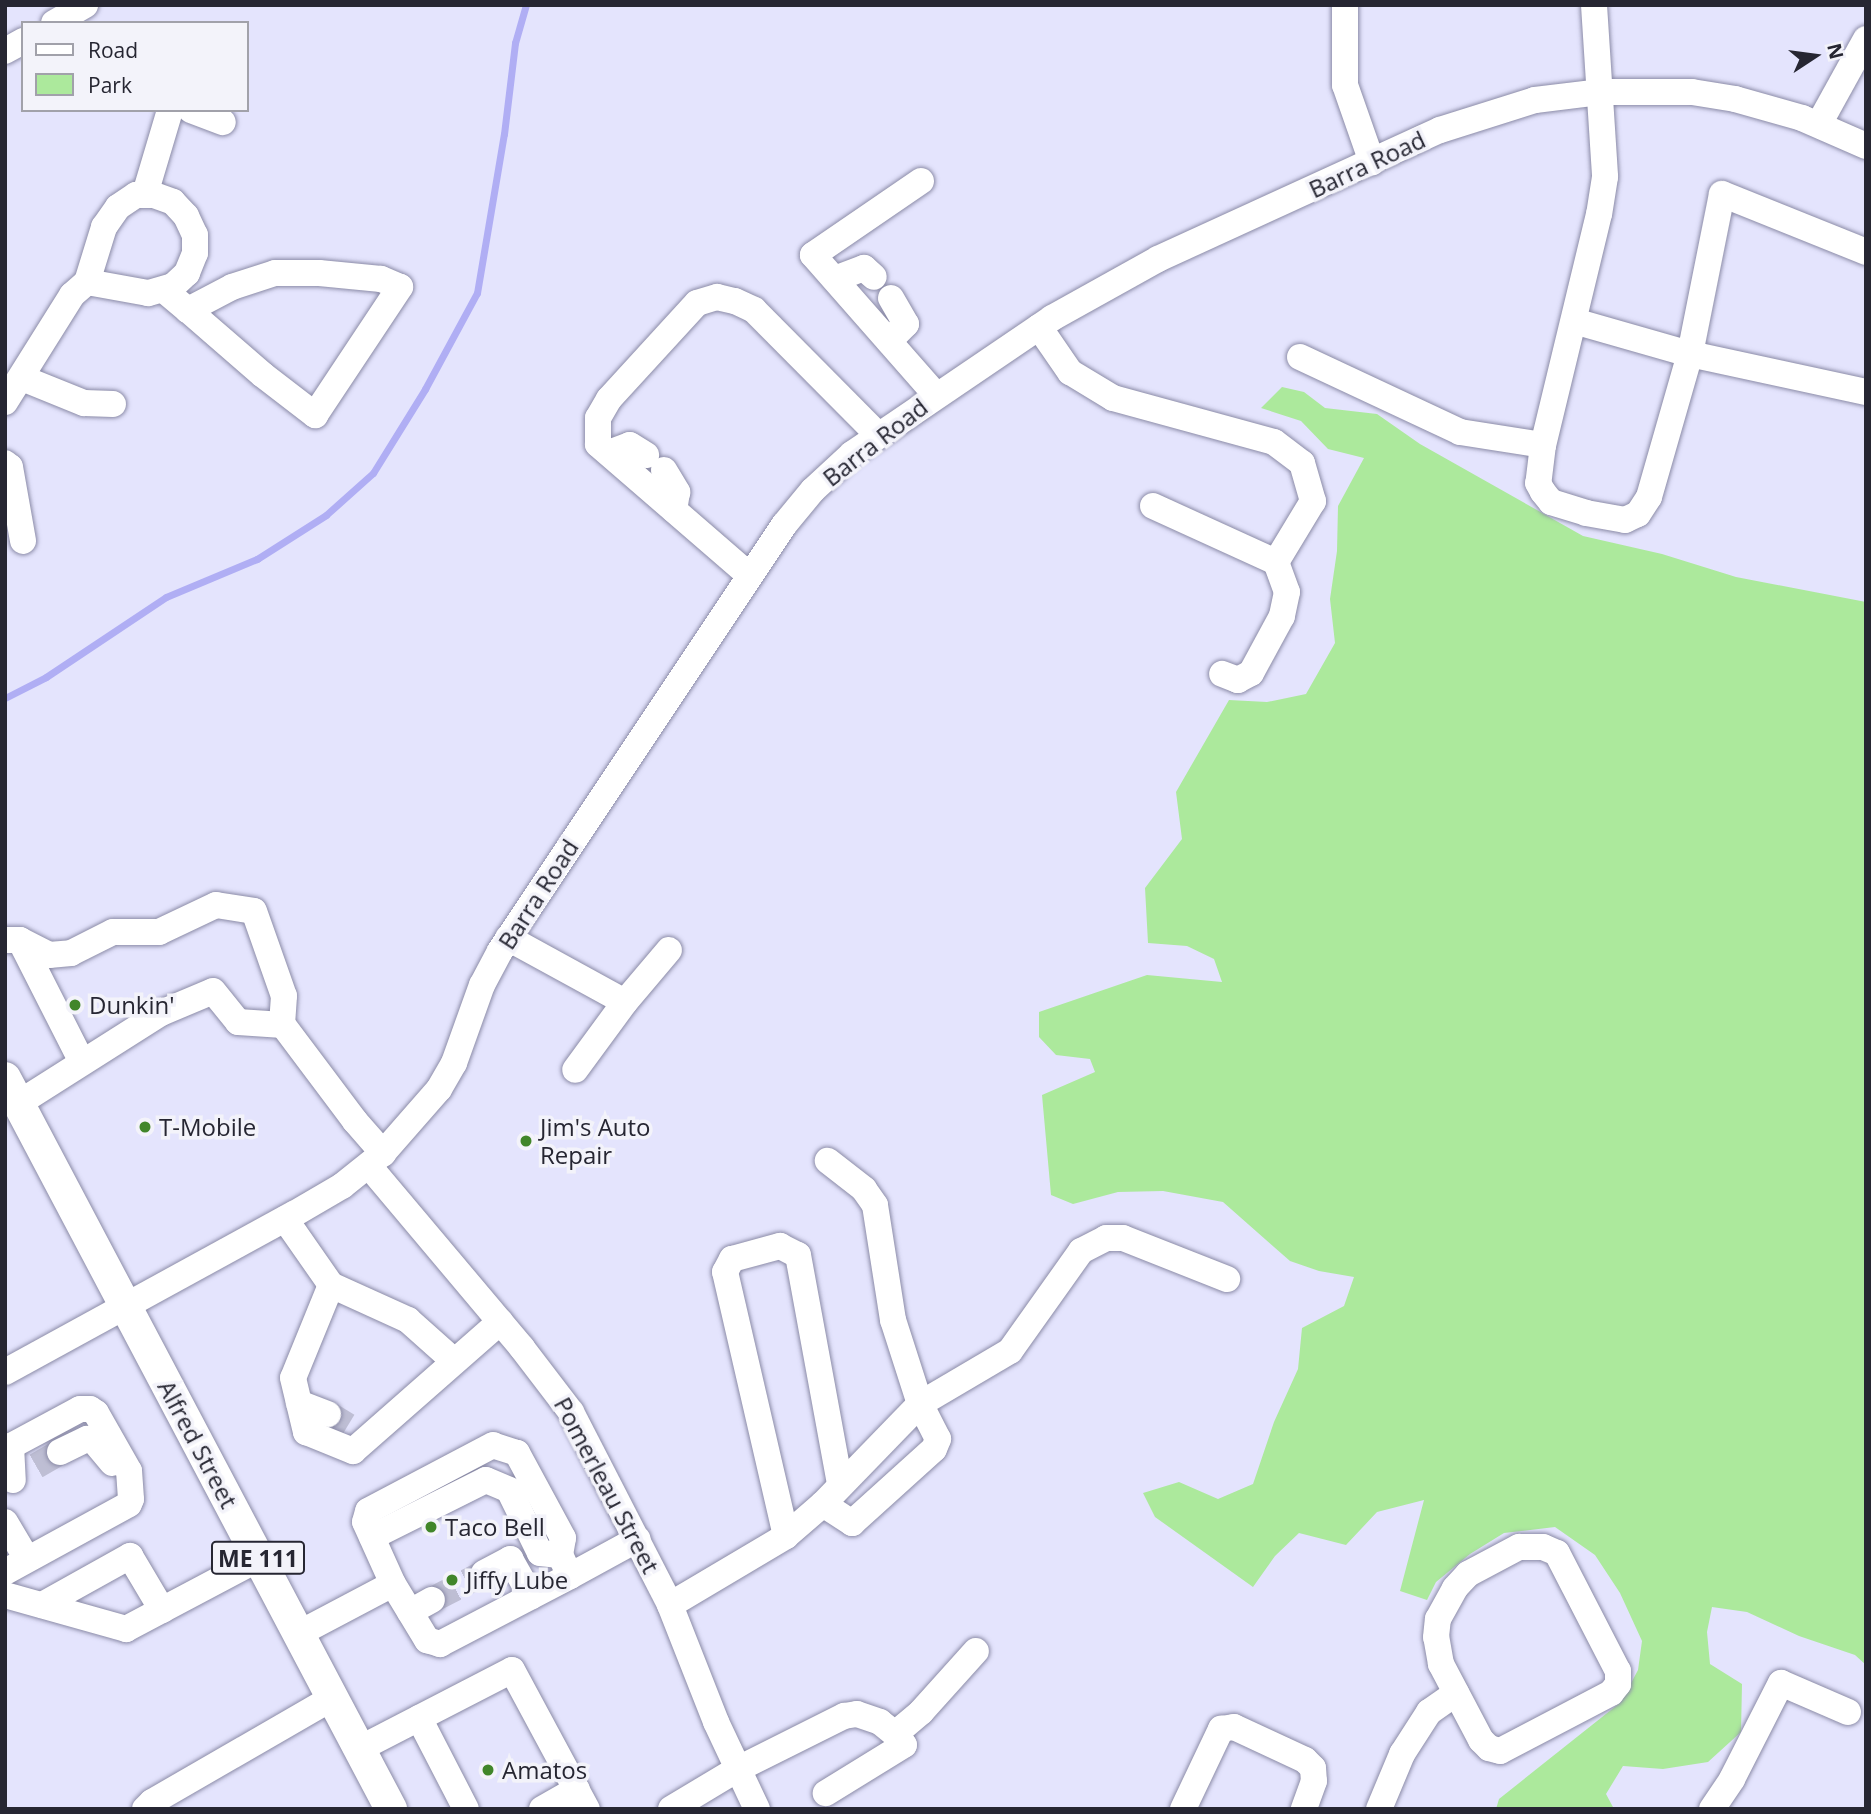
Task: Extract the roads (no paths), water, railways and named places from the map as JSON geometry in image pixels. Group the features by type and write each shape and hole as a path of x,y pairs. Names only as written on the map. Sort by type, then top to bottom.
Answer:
{"main road":[{"name":"Alfred Street","path":"12,1091 391,1809"}],"street":[{"path":"41,5 52,21"},
{"path":"57,21 85,5"},
{"path":"1345,5 1345,85 1372,162"},
{"path":"1594,5 1605,177 1574,321 1543,445 1538,483 1551,502 1625,520 1638,514 1648,497 1690,354 1722,194 1866,252"},
{"path":"1819,124 1866,39"},
{"path":"5,51 21,42"},
{"name":"Barra Road","path":"5,1372 285,1219 376,1160 426,1105 445,1079 482,985 508,939 749,576 813,491 835,468 878,435 1039,327 1149,264 1440,130 1535,100 1600,92 1692,92 1735,99 1819,124 1866,146"},
{"path":"145,194 169,112"},
{"path":"196,112 223,122"},
{"path":"921,181 813,255 936,395"},
{"path":"5,402 72,295 87,282 109,219 123,202 145,194 173,202 187,216 195,234 192,263 181,279 164,289 148,293 87,282"},
{"path":"835,279 864,268 874,277"},
{"path":"164,289 188,310 315,415 400,287 381,279 275,273 232,287 188,310"},
{"path":"749,576 598,444 598,418 609,399 697,303 717,297 735,301 754,310 878,435"},
{"path":"889,341 906,324 891,298"},
{"path":"1574,321 1690,354 1866,392"},
{"path":"1039,327 1070,372 1112,398 1274,442 1302,463 1313,501 1276,562"},
{"path":"1300,357 1460,432 1543,445"},
{"path":"22,378 84,403 113,404"},
{"path":"609,453 630,446 655,462 677,492 674,510"},
{"path":"5,463 10,467 23,541"},
{"path":"1153,506 1276,562 1287,592 1282,616 1251,673 1237,680 1222,674"},
{"path":"12,940 50,955 71,953 113,932 159,932 216,905 254,911 284,996 282,1024 238,1023 213,991 161,1013 82,1062 12,1091"},
{"path":"508,939 625,1002"},
{"path":"12,940 82,1062"},
{"path":"575,1070 625,1002 668,950"},
{"name":"Pomerleau Street","path":"282,1024 376,1160 571,1412 670,1605 736,1770 757,1809"},
{"path":"823,1504 852,1523 934,1449 938,1438 920,1404 893,1320 875,1205 864,1189 828,1161"},
{"path":"285,1219 331,1285 408,1320 454,1361"},
{"path":"670,1605 786,1536 823,1504 920,1404 1010,1351 1081,1251 1106,1238 1123,1238 1227,1279"},
{"path":"786,1536 725,1272 732,1259 780,1246 798,1255 840,1484"},
{"path":"331,1285 293,1378 306,1432 354,1451 348,1425"},
{"path":"348,1425 454,1361 500,1322"},
{"path":"299,1403 348,1425"},
{"path":"5,1521 16,1565 129,1504 131,1490 129,1471 96,1413 90,1409 80,1409 11,1446 9,1482"},
{"path":"60,1452 93,1440 131,1490"},
{"path":"565,1565 563,1538 517,1453 493,1445 368,1511 365,1522 393,1584 421,1606 426,1640 440,1644 531,1596 565,1565 638,1539"},
{"path":"9,1482 36,1466"},
{"path":"372,1537 486,1480 509,1490 540,1553 565,1565"},
{"path":"1519,1547 1543,1548 1557,1553 1618,1671 1618,1684 1611,1693 1500,1751 1489,1748 1481,1740 1456,1693 1441,1664 1436,1637 1438,1619 1447,1599 1468,1574 1519,1547"},
{"path":"42,1605 130,1556 162,1610"},
{"path":"5,1595 126,1629 258,1559"},
{"path":"484,1573 510,1559 531,1596"},
{"path":"298,1634 393,1584"},
{"path":"895,1734 921,1712 976,1651"},
{"path":"359,1749 512,1670 582,1799 542,1809"},
{"path":"1712,1809 1731,1779 1780,1683 1848,1712"},
{"path":"1379,1809 1402,1754 1429,1712 1456,1693"},
{"path":"145,1809 152,1802 332,1698"},
{"path":"671,1809 736,1770 844,1716 856,1714 880,1721 904,1745 826,1793"},
{"path":"419,1718 466,1809"},
{"path":"1183,1809 1221,1729 1234,1727 1305,1760 1313,1768 1314,1781 1304,1809"}],"waterway":[{"path":"5,698 46,677 166,597 257,559 326,515 373,473 425,389 477,293 504,134 515,43 526,5"}],"tunnel":[{"path":"328,1414 348,1426"},
{"path":"36,1466 60,1452"},
{"path":"432,1600 484,1573"}],"place":[{"name":"Dunkin'","path":"75,1005"},
{"name":"T-Mobile","path":"145,1127"},
{"name":"Jim's Auto Repair","path":"526,1141"},
{"name":"Taco Bell","path":"431,1527"},
{"name":"Jiffy Lube","path":"452,1580"},
{"name":"Amatos","path":"488,1770"}]}
